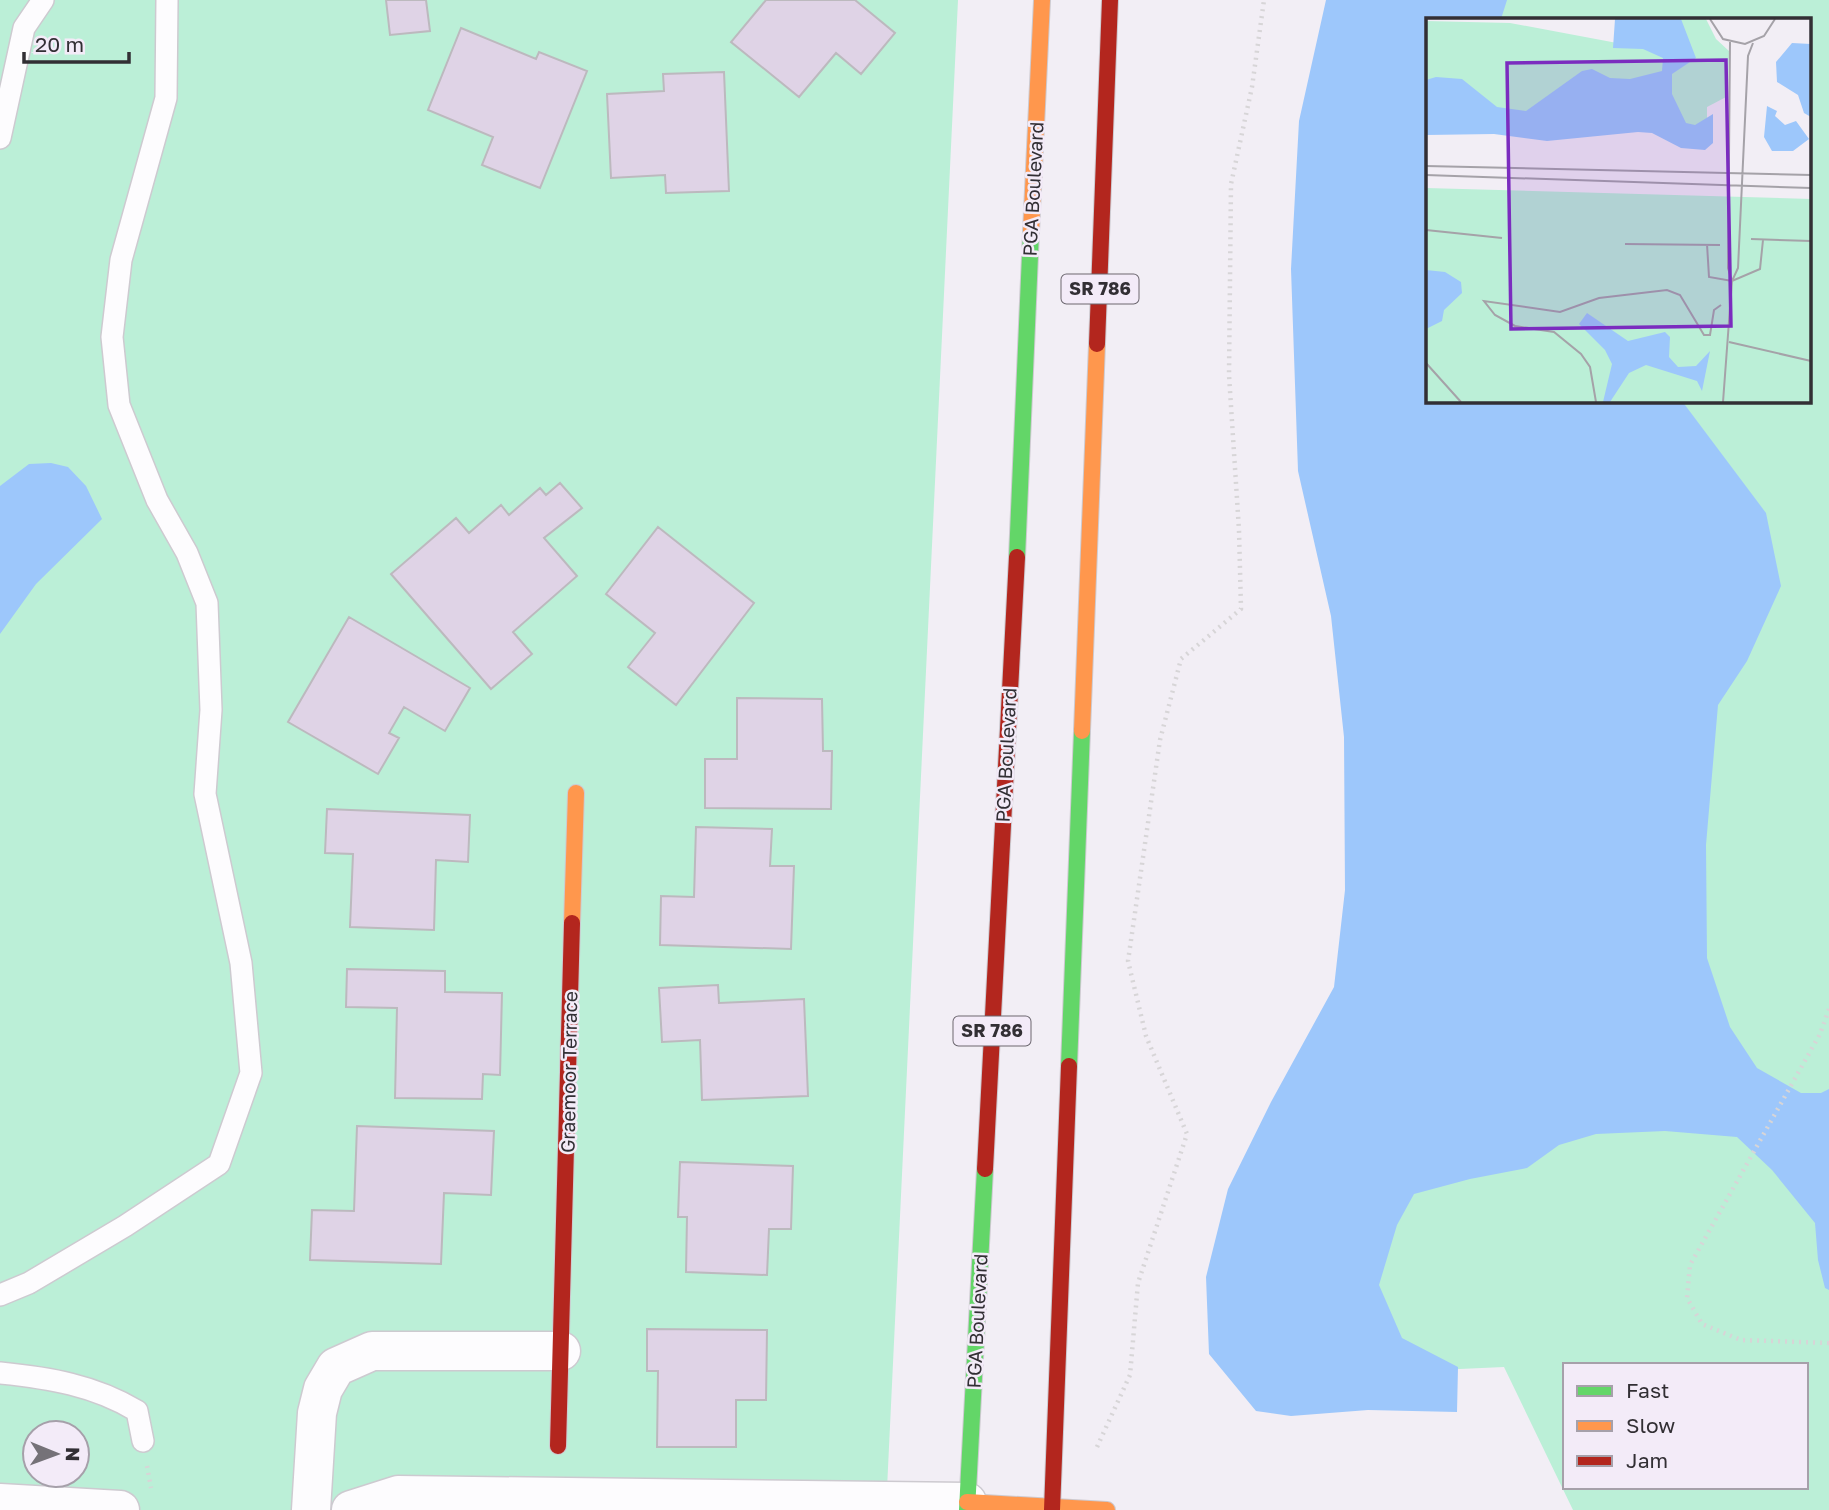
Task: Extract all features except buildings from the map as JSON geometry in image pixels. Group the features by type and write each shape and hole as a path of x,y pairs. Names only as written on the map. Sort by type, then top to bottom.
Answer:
{"main road":[{"name":"PGA Boulevard","path":"967,1506 1042,0"},
{"name":"SR 786","path":"1052,1508 1110,0"},
{"name":"Graemoor Terrace","path":"558,1446 576,793"},
{"path":"967,1506 1107,1510"}],"street":[{"path":"311,1510 317,1413 323,1389 337,1367 372,1351 561,1351"},
{"path":"353,1510 386,1474 547,1476 609,1498"},
{"path":"353,1510 398,1495 455,1503 609,1498 967,1506"},
{"path":"0,1503 136,1503"}],"lane":[{"path":"0,138 24,28 43,0"},
{"path":"0,1295 30,1283 125,1226 219,1164 251,1073 242,963 205,794 211,710 207,603 187,553 157,500 119,405 112,337 121,260 166,98 167,0"},
{"path":"0,1373 45,1377 111,1395 137,1411 144,1441"}],"path":[{"path":"1097,1447 1130,1375 1138,1283 1187,1134 1146,1036 1128,961 1160,740 1181,659 1241,609 1229,375 1231,184 1252,87 1264,0"},
{"path":"1829,1009 1820,1034 1690,1265 1688,1298 1702,1324 1741,1340 1829,1343"},
{"path":"136,1503 144,1441"}],"green space":[{"path":"0,0 958,0 886,1510 0,1510"},
{"path":"1458,0 1829,0 1829,1510 1573,1510 1504,1367 1393,1372 1345,1240 1441,402 1812,402 1812,18 1457,18"}],"water":[{"path":"1326,0 1507,0 1501,18 1426,18 1426,402 1683,402 1766,513 1781,586 1747,661 1718,705 1706,845 1707,958 1730,1027 1757,1068 1801,1093 1821,1093 1829,1089 1829,1290 1825,1288 1818,1260 1815,1223 1772,1170 1737,1137 1665,1131 1596,1134 1559,1145 1527,1168 1414,1194 1397,1225 1379,1285 1402,1338 1458,1367 1457,1412 1368,1410 1291,1416 1256,1411 1209,1354 1206,1277 1228,1189 1271,1102 1334,987 1345,890 1344,737 1331,616 1298,471 1291,269 1299,121"},
{"path":"51,463 68,467 86,486 102,519 36,584 0,634 0,486 29,464"}],"traffic: fast":[{"path":"1017,557 1031,232"},
{"path":"1069,1066 1082,731"},
{"path":"967,1510 985,1169"}],"traffic: slow":[{"path":"1031,232 1042,0"},
{"path":"1082,731 1097,344"},
{"path":"572,923 576,793"},
{"path":"967,1502 1107,1510"}],"traffic: jam":[{"path":"1097,344 1110,0"},
{"path":"985,1169 1017,557"},
{"path":"558,1446 572,923"},
{"path":"1052,1510 1069,1066"}]}
